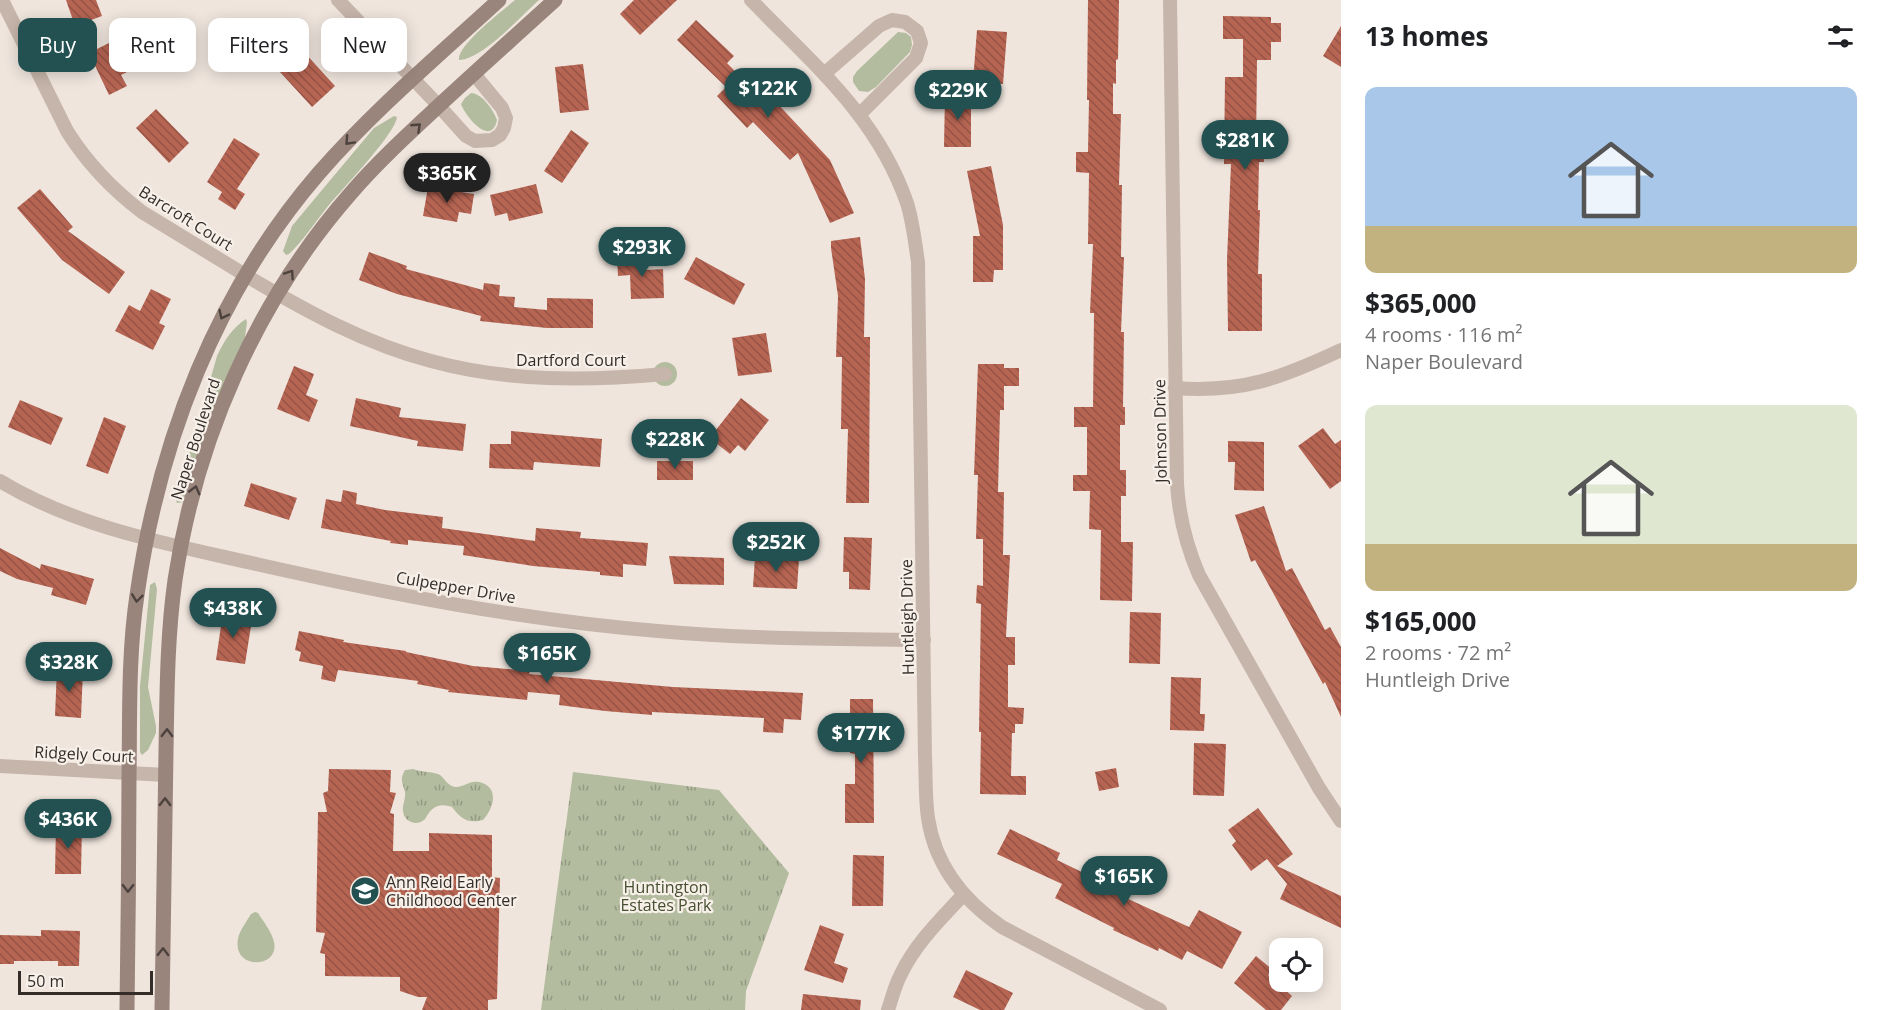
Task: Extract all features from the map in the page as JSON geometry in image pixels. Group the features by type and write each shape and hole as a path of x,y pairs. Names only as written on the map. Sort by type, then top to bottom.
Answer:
{"main road":[{"name":"Naper Boulevard","path":"127,1010 129,773 132,660 137,598 146,540 159,482 180,414 232,297 281,222 319,174 357,132 499,0"},
{"name":"Naper Boulevard","path":"162,1010 170,622 182,547 196,488 230,387 248,345 277,293 312,242 350,194 391,151 555,0"}],"street":[{"name":"Barcroft Court","path":"2,0 78,149 100,175 142,212 277,293"},
{"path":"338,0 466,136 475,141 492,140 500,135 506,118 502,108 474,74"},
{"name":"Huntleigh Drive","path":"751,0 860,114 876,138 897,179 911,220 918,262 928,816 932,838 940,858 963,895 982,913 1002,927 1160,1010"},
{"name":"Johnson Drive","path":"1170,0 1175,388 1178,502 1183,532 1190,554 1205,585 1319,788 1341,821"},
{"path":"824,74 879,26 892,20 905,22 917,31 921,43 916,58 860,114"},
{"name":"Dartford Court","path":"277,293 301,308 360,337 421,358 466,369 508,376 556,379 665,374"},
{"path":"1175,388 1204,390 1245,386 1295,371 1341,350"},
{"name":"Culpepper Drive","path":"0,481 21,494 63,513 146,540 390,593 479,609 656,631 812,639 924,639"},
{"name":"Ridgely Court","path":"0,766 166,775"},
{"path":"888,1010 900,975 917,945 963,895"}],"green space":[{"path":"515,0 539,0 490,45 469,58 459,60 460,54 472,37"},
{"path":"898,32 906,33 911,37 910,52 876,87 868,92 859,91 853,82 853,77"},
{"path":"471,93 483,99 497,120 494,128 489,131 478,127 463,109 461,104"},
{"path":"394,116 397,117 394,125 377,150 299,244 286,255 283,251 292,226 374,128"},
{"path":"246,319 245,337 202,440 184,502 177,503 217,356 229,335"},
{"path":"665,362 673,366 677,374 673,382 665,386 657,382 653,374 657,366"},
{"path":"155,582 157,589 148,687 156,733 148,750 142,755 140,752 140,686 150,585"},
{"path":"413,769 438,774 448,784 455,787 476,782 486,785 490,788 493,798 490,810 483,820 469,821 452,807 440,805 432,809 422,821 411,822 403,811 405,795 402,779 405,770"},
{"name":"Huntington Estates Park","path":"573,772 719,790 789,873 746,991 745,1010 541,1010"},
{"path":"255,912 267,927 274,942 274,951 270,957 256,962 248,961 238,949 240,933 251,914"}],"building":[{"path":"66,0 96,0 102,16 97,18 72,18"},
{"path":"634,0 677,0 640,35 620,14"},
{"path":"1088,0 1119,0 1118,59 1116,60 1116,84 1113,83 1113,114 1121,114 1119,185 1122,185 1121,257 1124,257 1121,332 1124,332 1123,407 1125,407 1125,425 1120,425 1120,470 1126,470 1126,496 1121,496 1121,542 1133,542 1132,601 1100,600 1101,530 1089,529 1090,491 1073,491 1073,475 1087,475 1087,427 1074,427 1074,407 1093,407 1094,313 1090,313 1093,244 1088,244 1089,173 1076,172 1076,152 1088,152"},
{"path":"1223,16 1271,17 1271,23 1281,23 1281,42 1271,42 1271,60 1257,60 1256,146 1264,146 1264,162 1259,162 1258,210 1260,210 1258,274 1262,274 1262,331 1228,331 1227,260 1231,164 1224,164 1225,77 1243,77 1243,39 1223,39"},
{"path":"696,20 734,56 727,63 753,90 760,83 830,160 854,213 830,223 798,153 790,160 753,122 747,128 717,96 726,87 677,40"},
{"path":"1341,26 1341,67 1323,56"},
{"path":"977,30 1007,32 1003,84 973,81"},
{"path":"109,43 109,72 127,72 121,75 127,86 109,95 97,70 97,49"},
{"path":"309,58 335,86 312,107 280,72 309,72"},
{"path":"583,64 589,110 560,113 555,67"},
{"path":"945,94 971,94 971,147 944,147"},
{"path":"156,109 189,143 169,163 136,128"},
{"path":"571,130 589,143 562,183 544,171"},
{"path":"234,138 260,154 237,189 245,194 235,210 218,199 222,192 207,182"},
{"path":"991,166 1003,225 1003,270 994,270 993,282 973,282 973,236 980,236 967,171"},
{"path":"536,184 543,213 509,221 507,213 495,216 490,195"},
{"path":"428,187 474,194 471,214 459,212 457,222 423,216"},
{"path":"40,189 73,227 68,231 125,272 109,294 62,260 17,208"},
{"path":"860,237 865,279 864,337 870,337 869,503 846,503 848,429 841,429 842,357 836,357 838,296 831,241"},
{"path":"369,252 407,266 406,269 483,290 484,283 500,285 499,296 515,297 514,307 547,310 547,298 593,299 593,328 547,328 480,321 481,316 397,294 359,280"},
{"path":"645,255 646,270 663,269 664,298 631,299 630,275 618,276 617,257"},
{"path":"696,257 745,284 734,305 684,279"},
{"path":"151,289 171,299 159,323 165,326 153,350 115,331 129,305 140,311"},
{"path":"766,333 772,372 738,376 732,338"},
{"path":"978,364 1004,364 1004,368 1019,368 1019,386 1004,386 1004,410 1000,410 998,492 1004,492 1003,555 1010,555 1006,637 1015,637 1015,665 1008,665 1008,707 1024,708 1023,724 1015,724 1015,733 1012,733 1011,776 1026,776 1026,795 980,794 981,604 976,603 977,585 983,586 983,539 976,539 978,475 974,475"},
{"path":"294,366 314,374 306,395 318,400 309,422 277,409"},
{"path":"356,398 401,408 399,417 466,424 463,451 417,446 418,441 350,426"},
{"path":"741,398 769,420 745,451 738,445 730,454 712,440 712,435"},
{"path":"20,400 63,418 51,445 8,427"},
{"path":"104,417 126,426 108,474 86,466"},
{"path":"1323,428 1335,444 1341,440 1341,481 1330,489 1298,446"},
{"path":"511,431 602,439 600,467 534,462 533,470 489,468 490,444 511,444"},
{"path":"1228,441 1264,442 1264,491 1234,490 1235,462 1228,462"},
{"path":"657,461 693,461 693,480 657,480"},
{"path":"251,483 297,498 289,520 244,506"},
{"path":"343,490 357,493 356,504 443,517 442,528 535,541 536,528 581,532 580,538 648,543 646,566 623,564 623,577 600,575 600,572 533,566 463,555 464,546 408,540 408,545 390,543 391,541 321,528 326,499 341,502"},
{"path":"1264,506 1286,571 1292,568 1325,630 1330,627 1341,647 1341,717 1325,682 1323,684 1255,560 1251,562 1235,515"},
{"path":"844,537 872,538 870,590 849,589 849,572 843,572"},
{"path":"0,548 40,569 41,564 94,579 86,605 51,595 53,588 17,579 0,571"},
{"path":"669,556 724,558 724,585 674,584"},
{"path":"755,557 799,559 797,589 753,587"},
{"path":"223,612 245,616 244,625 251,626 245,664 216,660"},
{"path":"1130,612 1161,613 1160,664 1129,663"},
{"path":"299,631 344,640 343,642 406,651 473,666 530,671 529,674 673,687 803,693 801,720 784,719 783,733 763,732 764,718 652,712 652,715 605,711 559,705 560,695 528,692 527,700 448,692 449,690 417,684 418,681 338,670 335,682 321,679 323,666 299,661 301,652 295,650"},
{"path":"57,668 83,669 81,718 55,716"},
{"path":"1171,677 1201,678 1200,714 1205,714 1204,731 1170,730"},
{"path":"850,699 873,699 874,823 845,823 845,784 855,784 855,754 850,753"},
{"path":"1194,743 1226,744 1224,796 1193,795"},
{"path":"1116,768 1119,787 1099,791 1095,772"},
{"path":"329,769 391,770 390,792 396,793 390,813 394,814 393,851 429,851 429,833 492,835 492,877 500,878 497,999 488,1000 488,1010 422,1010 427,997 418,997 400,991 400,977 325,976 325,954 320,953 325,933 316,932 318,812 327,812 323,793 328,791"},
{"path":"1258,808 1293,854 1277,866 1341,896 1341,928 1280,899 1287,884 1267,859 1251,871 1232,845 1236,841 1228,830"},
{"path":"56,825 82,826 81,874 55,874"},
{"path":"1010,829 1060,853 1057,860 1115,888 1113,892 1189,927 1199,910 1242,932 1222,969 1187,951 1182,960 1159,948 1158,951 1113,930 1114,928 1055,898 1062,884 997,854"},
{"path":"853,855 884,856 883,906 852,906"},
{"path":"820,925 844,934 834,963 848,968 843,983 804,970"},
{"path":"41,930 80,931 79,966 58,966 58,961 14,961 14,964 0,964 0,935 41,936"},
{"path":"1256,956 1269,967 1269,992 1287,992 1292,996 1281,1010 1266,1010 1234,983"},
{"path":"966,970 1013,993 1004,1010 980,1010 953,997"},
{"path":"803,994 861,1000 860,1010 801,1010"}],"place":[{"name":"Ann Reid Early Childhood Center","path":"365,891"}]}
